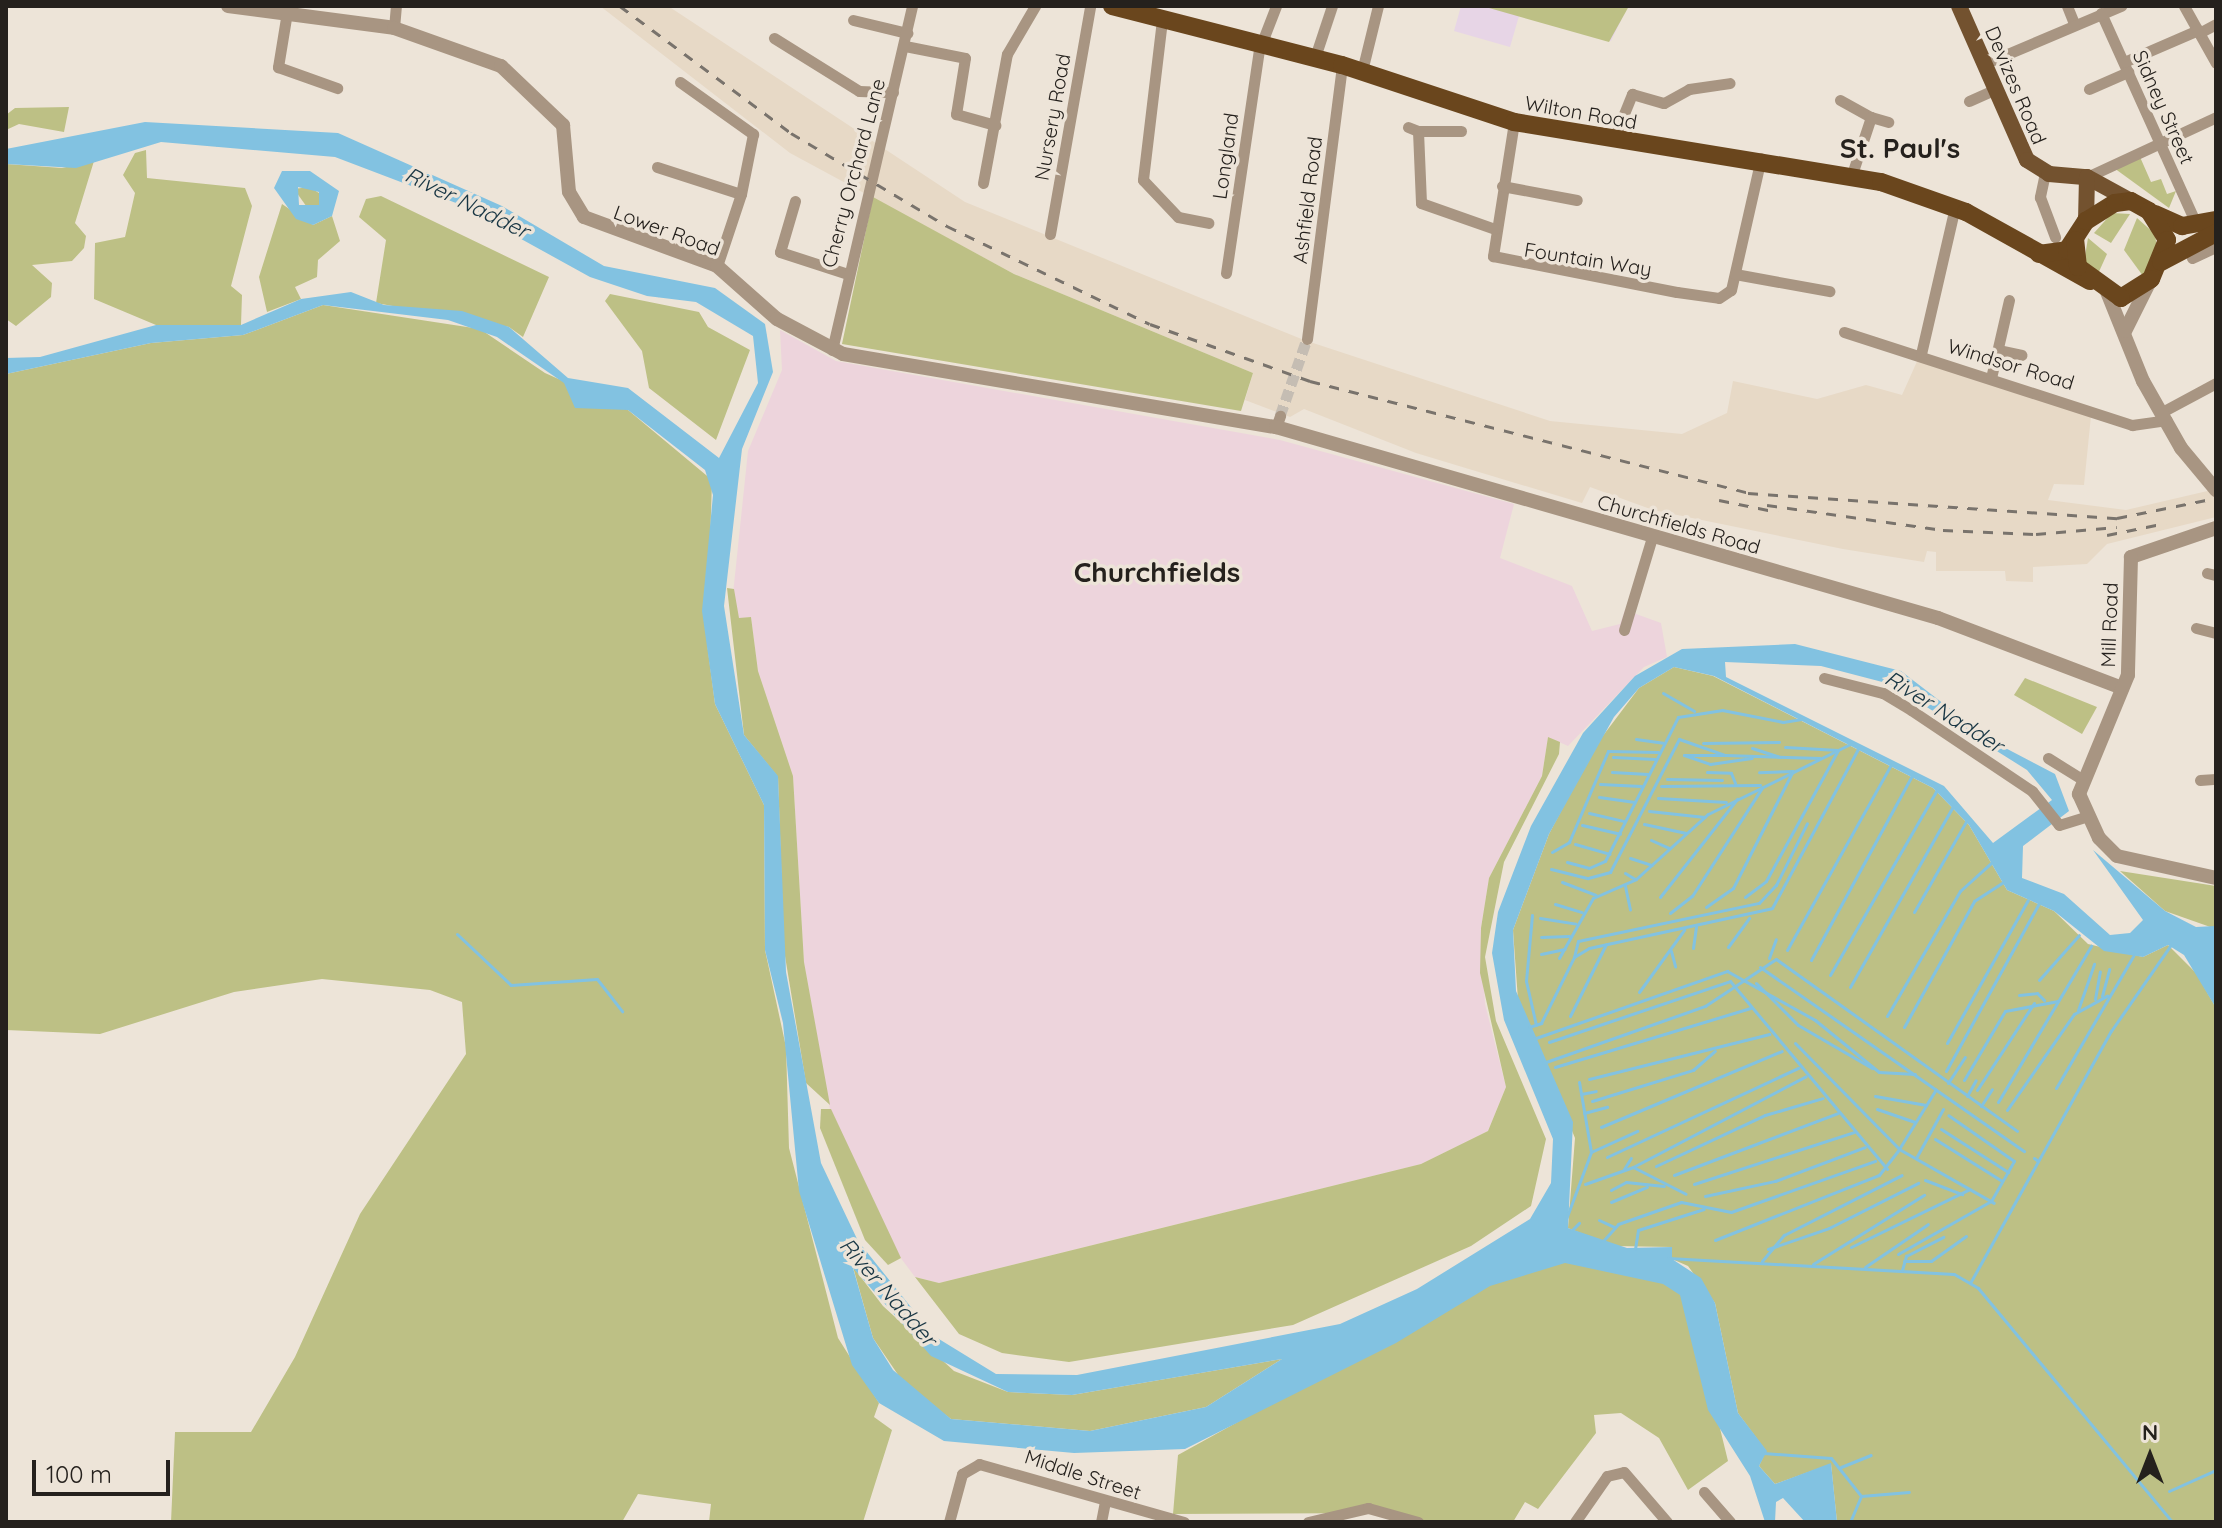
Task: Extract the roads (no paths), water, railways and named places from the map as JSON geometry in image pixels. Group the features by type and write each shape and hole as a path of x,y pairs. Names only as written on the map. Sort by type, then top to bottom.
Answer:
{"highway":[{"name":"Wilton Road","path":"1112,6 1315,57 1514,122 1612,142 1761,158 1852,174 1955,207 2090,281"},
{"path":"2039,254 2058,255 2075,240 2086,221 2131,201 2182,226 2216,220"},
{"path":"2075,240 2078,267 2090,281 2107,292 2129,296 2151,279 2161,262 2167,240 2149,211"},
{"path":"2161,262 2216,233"}],"main road":[{"name":"Devizes Road","path":"1959,6 1986,63 2023,156 2045,173 2087,177 2109,186 2131,201"},
{"path":"2086,221 2087,177"}],"street":[{"name":"Lower Road","path":"228,6 394,28 501,66 535,91 563,125 569,192 594,225 717,266 777,319 832,350 1220,415"},
{"path":"394,28 396,6"},
{"name":"Cherry Orchard Lane","path":"832,350 845,273 905,46 912,6"},
{"path":"983,183 1007,54 1035,6"},
{"name":"Nursery Road","path":"1050,234 1090,6"},
{"name":"Longland","path":"1226,273 1261,45 1276,6"},
{"path":"1315,57 1332,6"},
{"path":"1362,71 1378,6"},
{"path":"2067,6 2073,21"},
{"path":"1986,63 2073,21 2121,6"},
{"path":"2184,6 2216,63"},
{"path":"287,12 276,64 337,88"},
{"name":"Sidney Street","path":"2101,13 2193,217"},
{"path":"853,20 907,33"},
{"path":"1162,20 1143,180 1178,217 1208,223"},
{"path":"2089,89 2126,67 2216,24"},
{"path":"774,38 859,91 893,92"},
{"path":"905,46 965,58 956,114 995,125"},
{"name":"Ashfield Road","path":"1307,339 1342,65"},
{"path":"680,82 753,134 741,194 717,266"},
{"path":"1612,142 1632,94 1664,103 1689,89 1730,83"},
{"path":"1969,101 1996,89"},
{"path":"1840,100 1871,117 1888,122"},
{"path":"1852,174 1871,117"},
{"path":"2087,177 2216,117"},
{"name":"Fountain Way","path":"1514,122 1495,229 1500,263 1719,298 1735,274"},
{"path":"1461,131 1413,129 1421,203 1495,229"},
{"path":"1761,158 1735,274 1829,291"},
{"path":"2109,186 2111,164"},
{"path":"657,167 741,194"},
{"name":"Devizes Road","path":"2045,173 2040,197 2055,237"},
{"path":"1502,186 1577,200"},
{"path":"795,201 780,252 845,273"},
{"path":"1921,354 1955,207"},
{"path":"2192,258 2216,247"},
{"path":"2125,331 2151,279"},
{"path":"2107,292 2125,331 2127,352 2164,416 2216,490"},
{"path":"1991,378 2009,300"},
{"name":"Windsor Road","path":"1844,332 1921,354 2132,425 2164,416"},
{"path":"1998,350 2021,355"},
{"path":"2164,416 2216,383"},
{"name":"Churchfields Road","path":"1220,415 1278,421 1652,537 1976,630 2122,688"},
{"name":"Mill Road","path":"2082,779 2103,750 2131,662 2131,557 2216,528"},
{"path":"1624,630 1652,537"},
{"path":"2196,628 2216,633"},
{"path":"1824,678 1883,693 2002,768 2042,805 2055,822 2086,817"},
{"path":"2048,758 2082,779 2086,817 2123,859 2216,878"},
{"path":"2200,780 2216,779"},
{"name":"Middle Street","path":"949,1522 970,1466 996,1466 1105,1501 1184,1522"},
{"path":"1575,1522 1607,1476 1624,1472 1667,1522"},
{"path":"1704,1492 1730,1522"},
{"path":"1101,1522 1105,1501"},
{"path":"1308,1522 1368,1508 1418,1522"}],"water":[{"name":"River Nadder","path":"145,122 338,133 502,206 604,266 715,288 765,324 773,372 742,449 724,606 744,735 778,776 786,972 821,1163 858,1241 934,1336 996,1374 1077,1375 1340,1324 1417,1289 1530,1219 1551,1183 1553,1139 1504,1020 1492,953 1498,912 1531,826 1583,733 1635,676 1682,649 1795,644 1901,671 1992,741 2055,774 2069,811 2023,846 2022,878 2064,894 2110,935 2130,933 2143,920 2093,850 2165,911 2196,927 2215,926 2216,1008 2184,955 2168,945 2143,957 2104,951 2054,911 2007,890 1969,825 1933,788 1714,676 1674,667 1639,688 1614,717 1549,834 1513,930 1516,991 1573,1122 1568,1228 1627,1248 1672,1247 1672,1259 1701,1278 1715,1303 1738,1413 1767,1451 1759,1466 1775,1484 1831,1463 1837,1522 1805,1522 1783,1498 1776,1502 1775,1522 1765,1522 1750,1476 1708,1410 1680,1295 1663,1284 1565,1263 1490,1286 1396,1343 1185,1449 1074,1453 944,1441 879,1403 852,1365 799,1191 783,1023 765,950 764,805 715,704 702,611 713,495 705,470 628,410 575,408 564,383 497,337 448,320 323,305 243,335 151,343 6,374 6,358 40,357 156,325 241,325 301,299 351,292 384,305 462,311 509,327 568,378 628,388 719,458 758,383 753,336 696,302 647,296 590,277 456,203 335,157 161,142 76,168 6,164 6,149","holes":["1725,662 1821,666 1890,684 2027,770 2052,800 1993,843 1944,786 1726,677","853,1268 931,1356 1008,1392 1072,1395 1282,1359 1206,1407 1090,1431 951,1419 893,1370 873,1338"]},
{"path":"282,171 310,171 339,191 332,216 313,225 296,219 274,188","holes":["298,187 319,192 319,205 299,205"]}],"waterway":[{"path":"1663,693 1694,711"},
{"path":"1567,862 1589,868 1605,861 1678,717 1722,710 1783,722 1803,719"},
{"path":"1636,739 1663,743"},
{"path":"1551,869 1588,878 1610,872 1679,739 1725,755 1820,758"},
{"path":"1703,743 1779,742"},
{"path":"1559,958 1593,898 1636,879 1708,814 1850,744"},
{"path":"1745,897 1766,881 1838,750 1785,747"},
{"path":"1529,1027 1541,1023 1574,957 1589,948 1772,908 1859,747"},
{"path":"1752,748 1780,757"},
{"path":"1552,852 1569,842 1608,751 1658,752"},
{"path":"1725,755 1684,755 1710,764 1752,758"},
{"path":"1613,757 1655,759"},
{"path":"1787,950 1891,765"},
{"path":"1706,907 1733,888 1793,771 1759,772"},
{"path":"1612,772 1648,774"},
{"path":"1707,772 1731,773 1735,783"},
{"path":"1811,960 1913,774"},
{"path":"1667,779 1722,780"},
{"path":"1600,784 1641,786"},
{"path":"1661,786 1760,785"},
{"path":"1670,913 1692,896 1762,788"},
{"path":"1830,975 1938,788"},
{"path":"1599,797 1635,802"},
{"path":"1658,798 1726,802"},
{"path":"1660,897 1737,799"},
{"path":"1850,987 1955,803"},
{"path":"1649,811 1705,817"},
{"path":"1589,813 1624,821"},
{"path":"1914,912 1968,818"},
{"path":"1574,957 1578,941 1759,903 1776,885 1807,823"},
{"path":"1644,824 1686,833"},
{"path":"1582,825 1620,834"},
{"path":"1651,840 1669,848"},
{"path":"1575,844 1610,854"},
{"path":"1630,858 1652,865"},
{"path":"1887,1016 1960,891 1991,863"},
{"path":"1625,873 1635,879"},
{"path":"1562,882 1596,895"},
{"path":"1904,1027 1974,901 2003,882"},
{"path":"1625,886 1630,909"},
{"path":"1947,1043 2028,900"},
{"path":"1946,1071 2039,903"},
{"path":"1555,904 1582,912"},
{"path":"1532,915 1526,981 1536,1025"},
{"path":"1540,918 1576,924"},
{"path":"1728,947 1749,918"},
{"path":"1693,948 1696,926"},
{"path":"1639,992 1684,930"},
{"path":"457,934 511,985 597,979 622,1011"},
{"path":"2039,980 2079,935"},
{"path":"1541,937 1569,936"},
{"path":"1769,958 1776,939"},
{"path":"1570,1016 1606,944"},
{"path":"1998,1102 2091,946"},
{"path":"1970,1283 2111,1031 2170,946"},
{"path":"1541,954 1564,949"},
{"path":"1671,951 1675,966"},
{"path":"2056,1088 2133,956"},
{"path":"1543,1063 1705,1006 1776,959 2017,1131"},
{"path":"2078,1010 2094,964"},
{"path":"1760,967 2024,1151"},
{"path":"2102,996 2109,969"},
{"path":"1533,1039 1727,971 1815,1020 1879,1072 1915,1074"},
{"path":"2095,999 2100,971"},
{"path":"1549,1042 1730,981 1887,1169"},
{"path":"1756,983 1798,1025 1872,1068"},
{"path":"2019,995 2037,993 2044,1000"},
{"path":"2007,1110 2074,1014 2107,996"},
{"path":"1964,1080 2005,1011 2058,1001"},
{"path":"1977,1090 2034,1003"},
{"path":"1555,1067 1750,1008"},
{"path":"1589,1079 1769,1034"},
{"path":"1795,1043 1899,1149 1936,1089"},
{"path":"1592,1101 1693,1070 1715,1051"},
{"path":"1601,1127 1782,1051"},
{"path":"1948,1083 1965,1057"},
{"path":"1607,1157 1798,1068"},
{"path":"1633,1167 1806,1076"},
{"path":"1967,1096 1976,1080"},
{"path":"1566,1219 1591,1152 1579,1082"},
{"path":"1981,1106 1992,1089"},
{"path":"1581,1094 1596,1091"},
{"path":"1875,1096 1926,1105"},
{"path":"1656,1166 1765,1115 1823,1098"},
{"path":"1584,1113 1607,1107"},
{"path":"1877,1109 1915,1122"},
{"path":"1916,1158 1943,1109"},
{"path":"1674,1175 1838,1113"},
{"path":"1898,1254 1991,1201 2014,1161 1948,1115"},
{"path":"1941,1129 2008,1172"},
{"path":"1591,1152 1637,1131"},
{"path":"1694,1184 1854,1132"},
{"path":"1935,1139 2002,1181"},
{"path":"1705,1196 1775,1181 1865,1147"},
{"path":"1715,1240 1879,1175 1899,1149 1994,1203"},
{"path":"1624,1169 1631,1158"},
{"path":"2034,1158 2038,1161"},
{"path":"1602,1242 1618,1224 1681,1202 1731,1212 1875,1161"},
{"path":"1585,1184 1633,1167 1686,1194"},
{"path":"1762,1261 1784,1235 1902,1175"},
{"path":"1925,1180 1962,1194"},
{"path":"1611,1190 1626,1182 1664,1186"},
{"path":"1768,1249 1829,1228 1918,1183"},
{"path":"1611,1202 1647,1187"},
{"path":"1851,1247 1970,1189"},
{"path":"1813,1264 1924,1195"},
{"path":"1635,1249 1638,1230 1704,1209"},
{"path":"1599,1220 1614,1227"},
{"path":"1572,1230 1579,1223"},
{"path":"1865,1267 1928,1224"},
{"path":"1904,1261 1931,1261 1966,1236"},
{"path":"1902,1270 1906,1256 1943,1237"},
{"path":"1668,1258 1954,1274 1978,1288 2172,1522"},
{"path":"1763,1453 1831,1458 1861,1496"},
{"path":"1841,1467 1871,1455"},
{"path":"2169,1491 2216,1470"},
{"path":"1850,1522 1861,1496 1909,1492"}],"tunnel":[{"path":"1280,416 1307,339"}],"railway":[{"path":"620,6 791,133 947,226 1150,324 1310,381 1748,493 2117,518 2216,498"},
{"path":"1719,500 1778,512"},
{"path":"1767,505 1943,530 2036,534 2117,527"},
{"path":"2107,535 2166,523"}],"district":[{"name":"St. Paul's","path":"1900,148"},
{"name":"Churchfields","path":"1157,572"}]}
